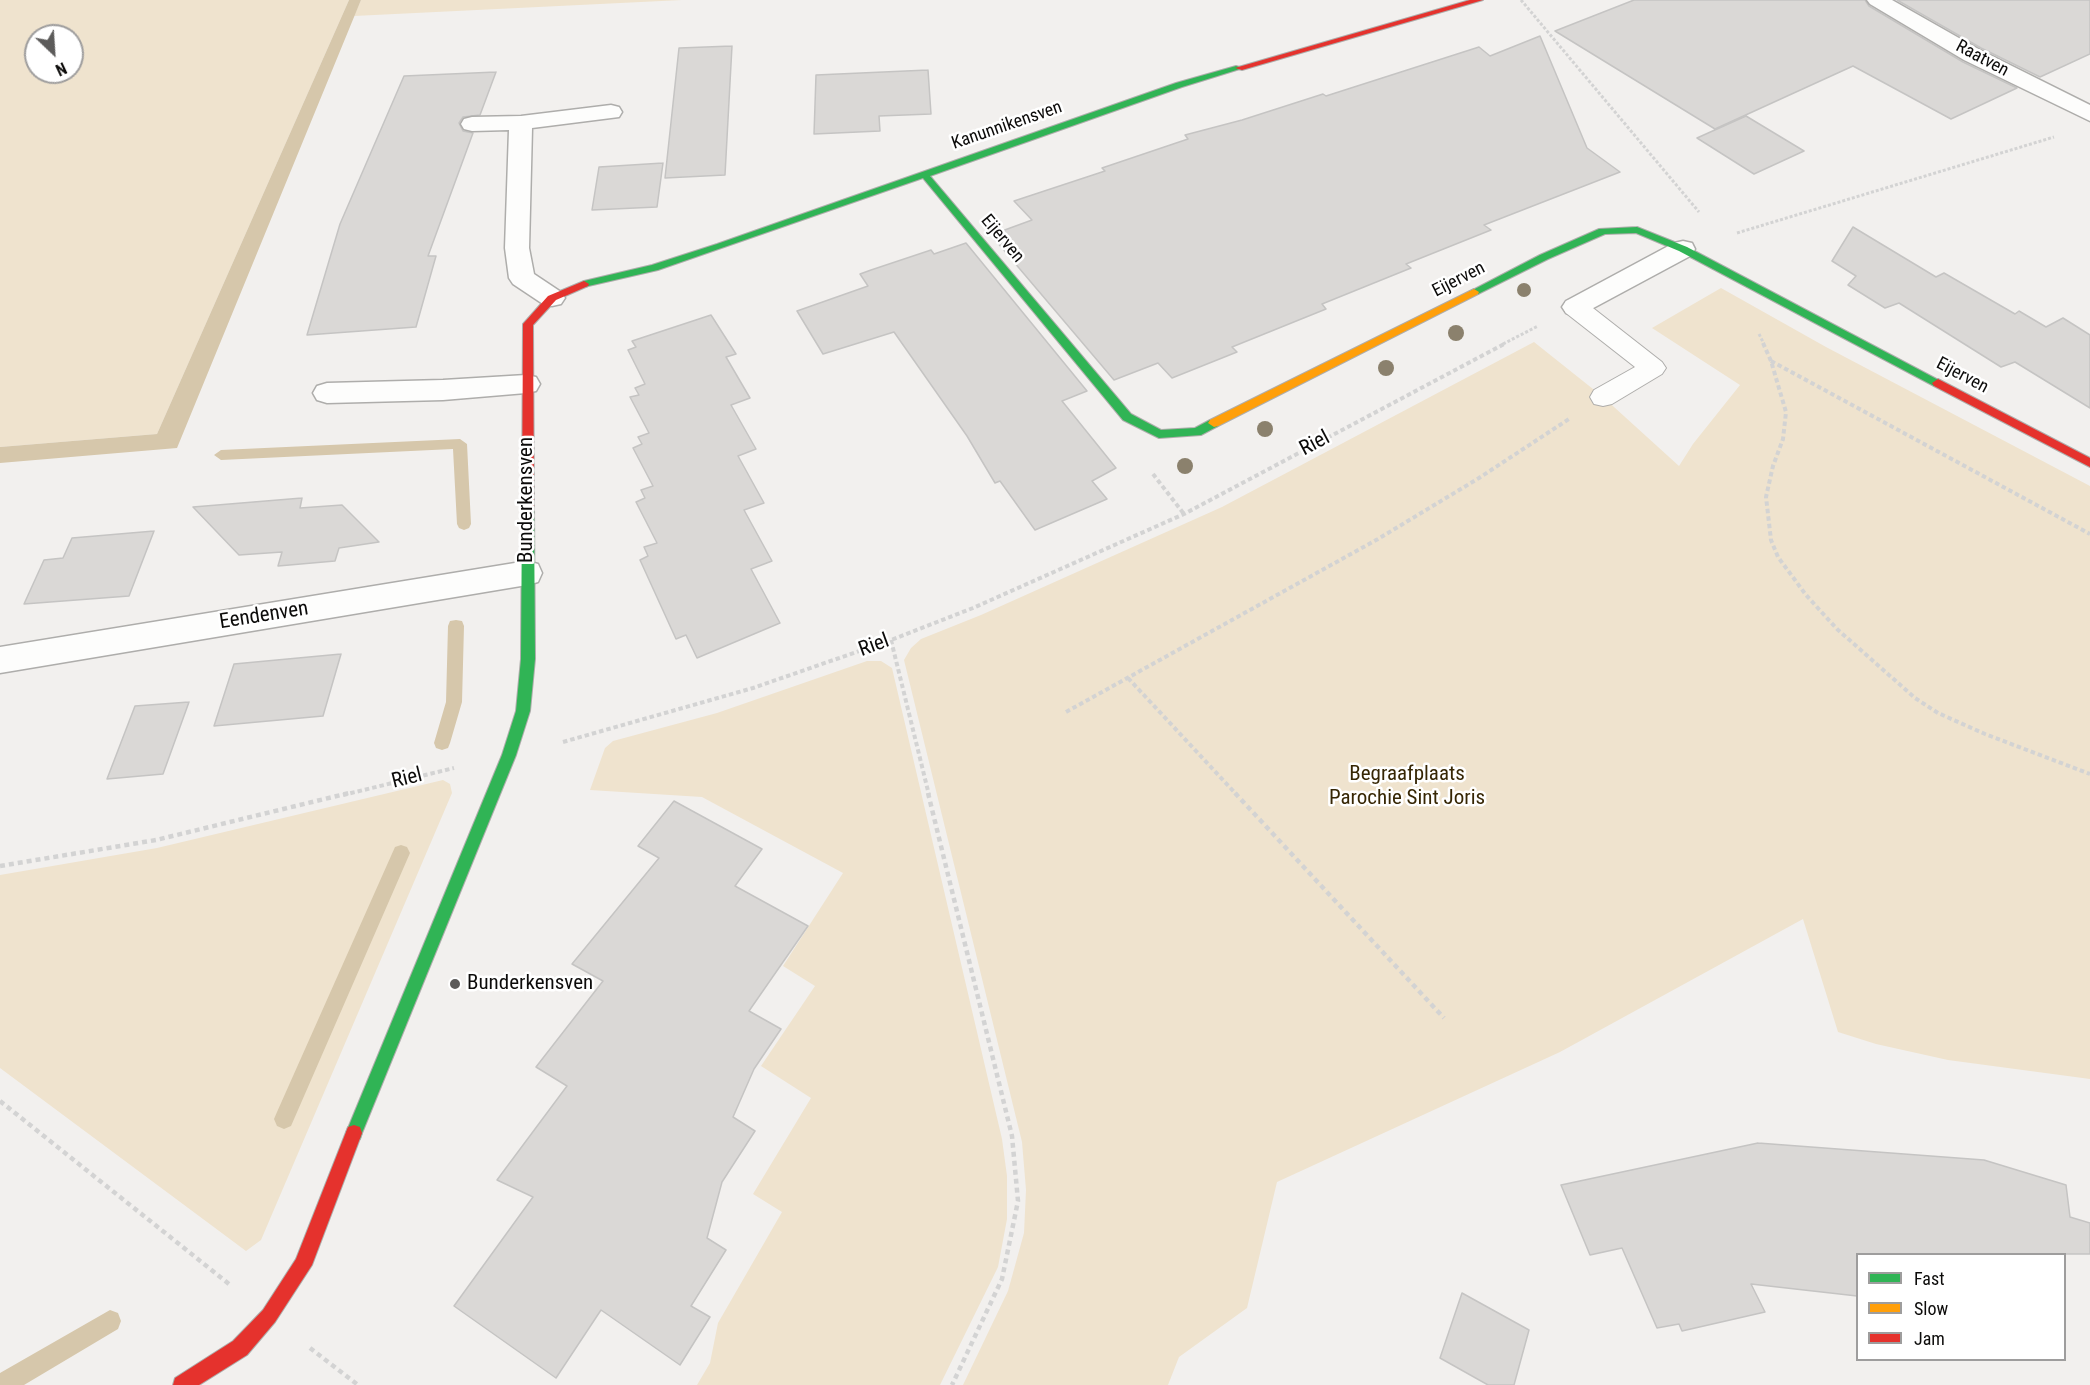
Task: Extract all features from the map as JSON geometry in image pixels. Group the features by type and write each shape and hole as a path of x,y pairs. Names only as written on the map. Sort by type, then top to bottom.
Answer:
{"street":[{"name":"Kanunnikensven","path":"552,298 588,282 654,268 722,246 1179,85 1479,0"},
{"name":"Raatven","path":"1877,0 1972,55 2071,95 2090,114"},
{"path":"472,124 522,123 610,112"},
{"path":"522,123 516,248 522,278 552,298"},
{"name":"Eijerven","path":"924,174 1127,417 1159,434 1197,432 1544,257 1603,231 1637,230 1683,249 2090,463"},
{"path":"1575,307 1683,249"},
{"name":"Bunderkensven","path":"182,1385 240,1348 269,1316 303,1265 358,1123 509,755 523,711 528,659 526,384 528,324 552,298"},
{"path":"327,393 443,390 526,384"},
{"name":"Eendenven","path":"0,660 527,573"}],"lane":[{"path":"1575,307 1653,368 1603,397"}],"path":[{"path":"1521,0 1702,215 1683,249"},
{"path":"1683,249 2081,129 2071,95"},
{"path":"1735,278 1770,361 1786,412 1783,439 1773,466 1766,497 1771,540 1778,557 1806,595 1864,654 1915,698 1938,713 1985,734 2090,774"},
{"name":"Riel","path":"0,866 156,840 509,755 690,708 891,640 973,608 1184,514 1575,307"},
{"path":"1770,361 2090,534"},
{"path":"1066,712 1378,539 1479,478 1603,397"},
{"path":"891,640 1012,1136 1015,1162 1017,1201 1013,1234 1002,1280 952,1385"},
{"path":"1128,678 1444,1018"},
{"path":"0,1101 358,1385"}],"green space":[{"path":"0,0 349,0 157,434 0,447"},
{"path":"361,0 682,0 354,16"},
{"name":"Begraafplaats Parochie Sint Joris","path":"1721,288 1826,347 2090,486 2090,1079 1948,1060 1876,1044 1838,1032 1803,919 1560,1052 1277,1182 1247,1308 1179,1357 1168,1385 963,1385 1008,1291 1024,1233 1026,1190 1022,1142 904,660 911,648 921,639 981,615 1222,507 1534,342 1603,397 1679,466 1693,444 1740,385 1652,328"},
{"path":"867,661 881,661 892,668 1002,1139 1007,1176 1007,1219 998,1267 940,1385 697,1385 710,1363 718,1323 782,1212 753,1194 811,1098 761,1066 815,986 783,966 843,873 702,797 590,790 605,748 613,741 717,713"},
{"path":"443,780 450,784 452,793 261,1240 246,1251 0,1068 0,875 157,848"}],"shaded area":[{"path":"349,0 361,0 177,448 0,463 0,447 157,434"}],"building":[{"path":"1634,0 1865,0 1869,6 1963,62 2017,88 1951,119 1853,66 1715,129 1555,31"},
{"path":"1897,0 2090,0 2090,54 2040,77 1981,48"},
{"path":"1540,36 1587,148 1620,172 1484,225 1491,230 1406,264 1411,268 1322,304 1326,309 1232,347 1237,352 1172,378 1158,363 1114,380 991,235 1032,220 1014,201 1105,171 1102,168 1188,139 1185,135 1242,120 1323,94 1326,96 1479,47 1490,56"},
{"path":"732,46 725,175 665,178 679,48"},
{"path":"928,70 931,114 879,116 880,131 814,134 816,75"},
{"path":"496,72 480,115 463,117 459,123 463,131 473,133 428,256 436,256 416,327 307,335 340,224 404,76"},
{"path":"1746,116 1804,151 1754,174 1697,138"},
{"path":"663,163 657,207 592,210 599,167"},
{"path":"1853,227 1936,277 1944,273 2015,314 2019,311 2046,327 2063,318 2090,335 2090,408 2015,362 2001,367 1899,303 1885,308 1848,285 1856,276 1832,261"},
{"path":"966,243 1087,391 1062,401 1116,468 1092,481 1107,499 1035,530 1000,481 995,483 967,436 894,332 823,354 797,311 868,286 860,274 931,250 934,254"},
{"path":"711,315 736,354 726,357 750,398 731,405 756,449 738,456 764,503 744,510 772,561 751,569 780,623 697,658 686,635 676,639 640,560 648,556 644,547 657,543 636,502 645,498 641,490 653,486 633,448 642,444 638,437 649,433 630,397 639,395 635,388 645,384 628,350 636,347 632,341"},
{"path":"302,498 300,508 342,505 379,542 339,548 335,561 278,566 282,552 239,555 193,507"},
{"path":"154,531 129,596 24,604 44,560 63,558 72,538"},
{"path":"341,654 323,716 214,726 234,664"},
{"path":"189,702 163,774 107,779 135,706"},
{"path":"674,801 762,849 735,886 808,926 749,1011 781,1029 754,1069 733,1117 755,1131 722,1182 707,1238 726,1250 691,1306 710,1317 680,1365 601,1310 556,1378 454,1306 533,1197 497,1180 567,1086 536,1067 603,981 572,964 659,858 638,846"},
{"path":"1758,1143 1984,1160 2066,1185 2070,1217 2090,1223 2090,1254 1856,1253 1856,1296 1751,1284 1765,1312 1682,1331 1679,1324 1657,1328 1622,1248 1590,1255 1561,1185"},
{"path":"1462,1293 1529,1330 1514,1385 1488,1385 1440,1358"}],"waterway":[{"path":"221,455 460,444 464,524"},
{"path":"442,743 454,702 456,626"},
{"path":"284,1119 401,853"},
{"path":"2,1385 110,1321"}],"traffic: fast":[{"path":"584,284 654,268 721,246 1179,85 1239,68"},
{"path":"924,174 1127,417 1159,434 1197,432 1214,423"},
{"path":"1474,292 1603,231 1637,230 1683,249 1938,383"},
{"path":"354,1133 509,755 523,711 528,659 528,506"}],"traffic: slow":[{"path":"1214,423 1474,292"}],"traffic: jam":[{"path":"1239,68 1479,0"},
{"path":"528,506 528,324 552,298 584,284"},
{"path":"1938,383 2090,463"},
{"path":"182,1385 240,1348 269,1316 303,1265 354,1133"}],"place":[{"name":"Bunderkensven","path":"455,984"}]}
